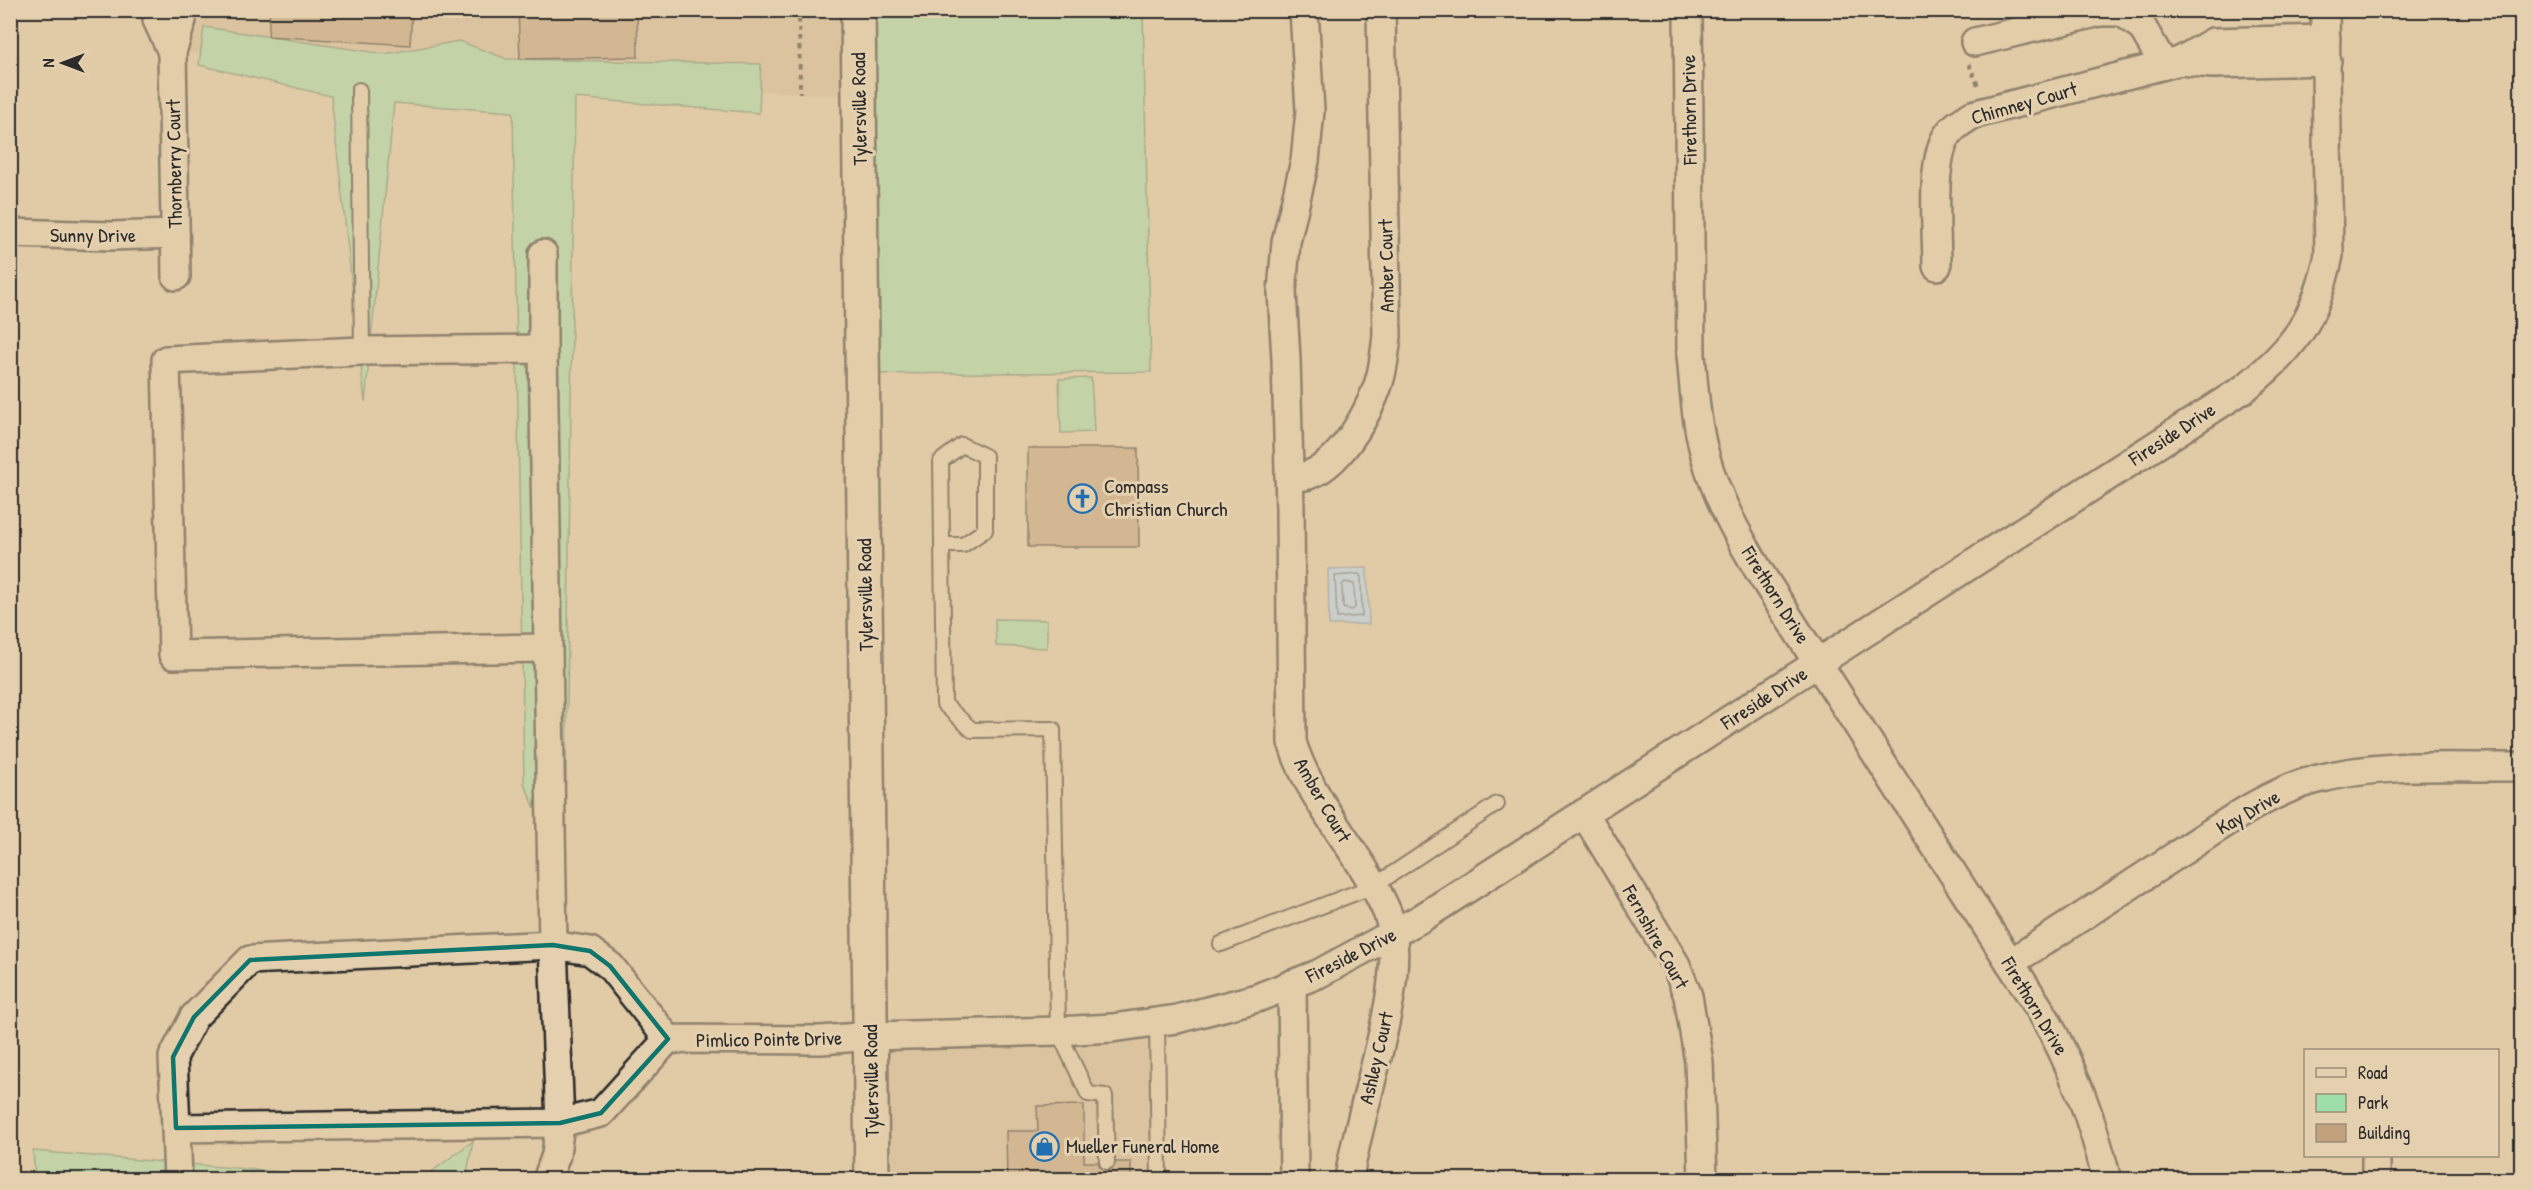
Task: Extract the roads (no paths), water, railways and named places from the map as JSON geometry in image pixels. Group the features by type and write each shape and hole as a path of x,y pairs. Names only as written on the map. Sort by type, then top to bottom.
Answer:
{"main road":[{"name":"Tylersville Road","path":"858,10 872,1179"}],"street":[{"name":"Thornberry Court","path":"158,10 157,20 172,52"},
{"name":"Thornberry Court","path":"176,276 172,52 182,20 182,10"},
{"name":"Amber Court","path":"1304,10 1310,111 1305,161 1286,242 1282,292 1289,476 1292,742 1304,772 1374,886 1388,914 1392,935"},
{"name":"Amber Court","path":"1289,476 1298,478 1320,469 1348,444 1372,400 1383,369 1387,336 1381,10"},
{"name":"Firethorn Drive","path":"1688,10 1692,355 1695,405 1705,455 1722,502 1762,576 2052,1030 2079,1085 2095,1132 2107,1179"},
{"name":"Fireside Drive","path":"871,1036 1058,1031 1112,1028 1157,1022 1257,998 1318,974 1392,935 2245,388 2270,368 2293,344 2314,307 2322,287 2329,255 2325,10"},
{"path":"1975,42 2100,12 2122,12 2142,27 2172,63"},
{"name":"Chimney Court","path":"1937,266 1938,167 1947,135 1958,123 1988,110 2172,63 2213,42 2326,50"},
{"name":"Sunny Drive","path":"10,233 111,236 175,234"},
{"path":"543,254 552,945 560,1123 556,1155 547,1179"},
{"path":"543,350 362,351 166,360 173,655 547,648"},
{"name":"Kay Drive","path":"2010,963 2242,813 2286,790 2316,779 2348,773 2397,769 2522,767"},
{"name":"Fernshire Court","path":"1584,813 1676,965 1688,996 1699,1062 1703,1179"},
{"name":"Ashley Court","path":"1349,1179 1390,994 1392,935"},
{"name":"Pimlico Pointe Drive","path":"177,1179 173,1057 194,1017 250,960 552,945 590,951 610,966 668,1039"},
{"path":"1292,984 1294,1179"},
{"name":"Pimlico Pointe Drive","path":"176,1128 560,1123 601,1113 668,1039 821,1040 871,1036"},
{"path":"2376,1157 2376,1179"}],"lane":[{"path":"359,90 362,351"},
{"path":"942,545 963,544 985,530 985,456 962,445 940,461 944,704 972,730 1053,729 1058,1031 1088,1094 1105,1096 1107,1161"},
{"path":"1221,944 1374,886 1497,804"},
{"path":"1157,1022 1159,1179"}],"water":[{"path":"1367,568 1369,624 1329,625 1328,569"}],"place":[{"name":"Compass Christian Church","path":"1083,498"},
{"name":"Mueller Funeral Home","path":"1045,1146"}]}
